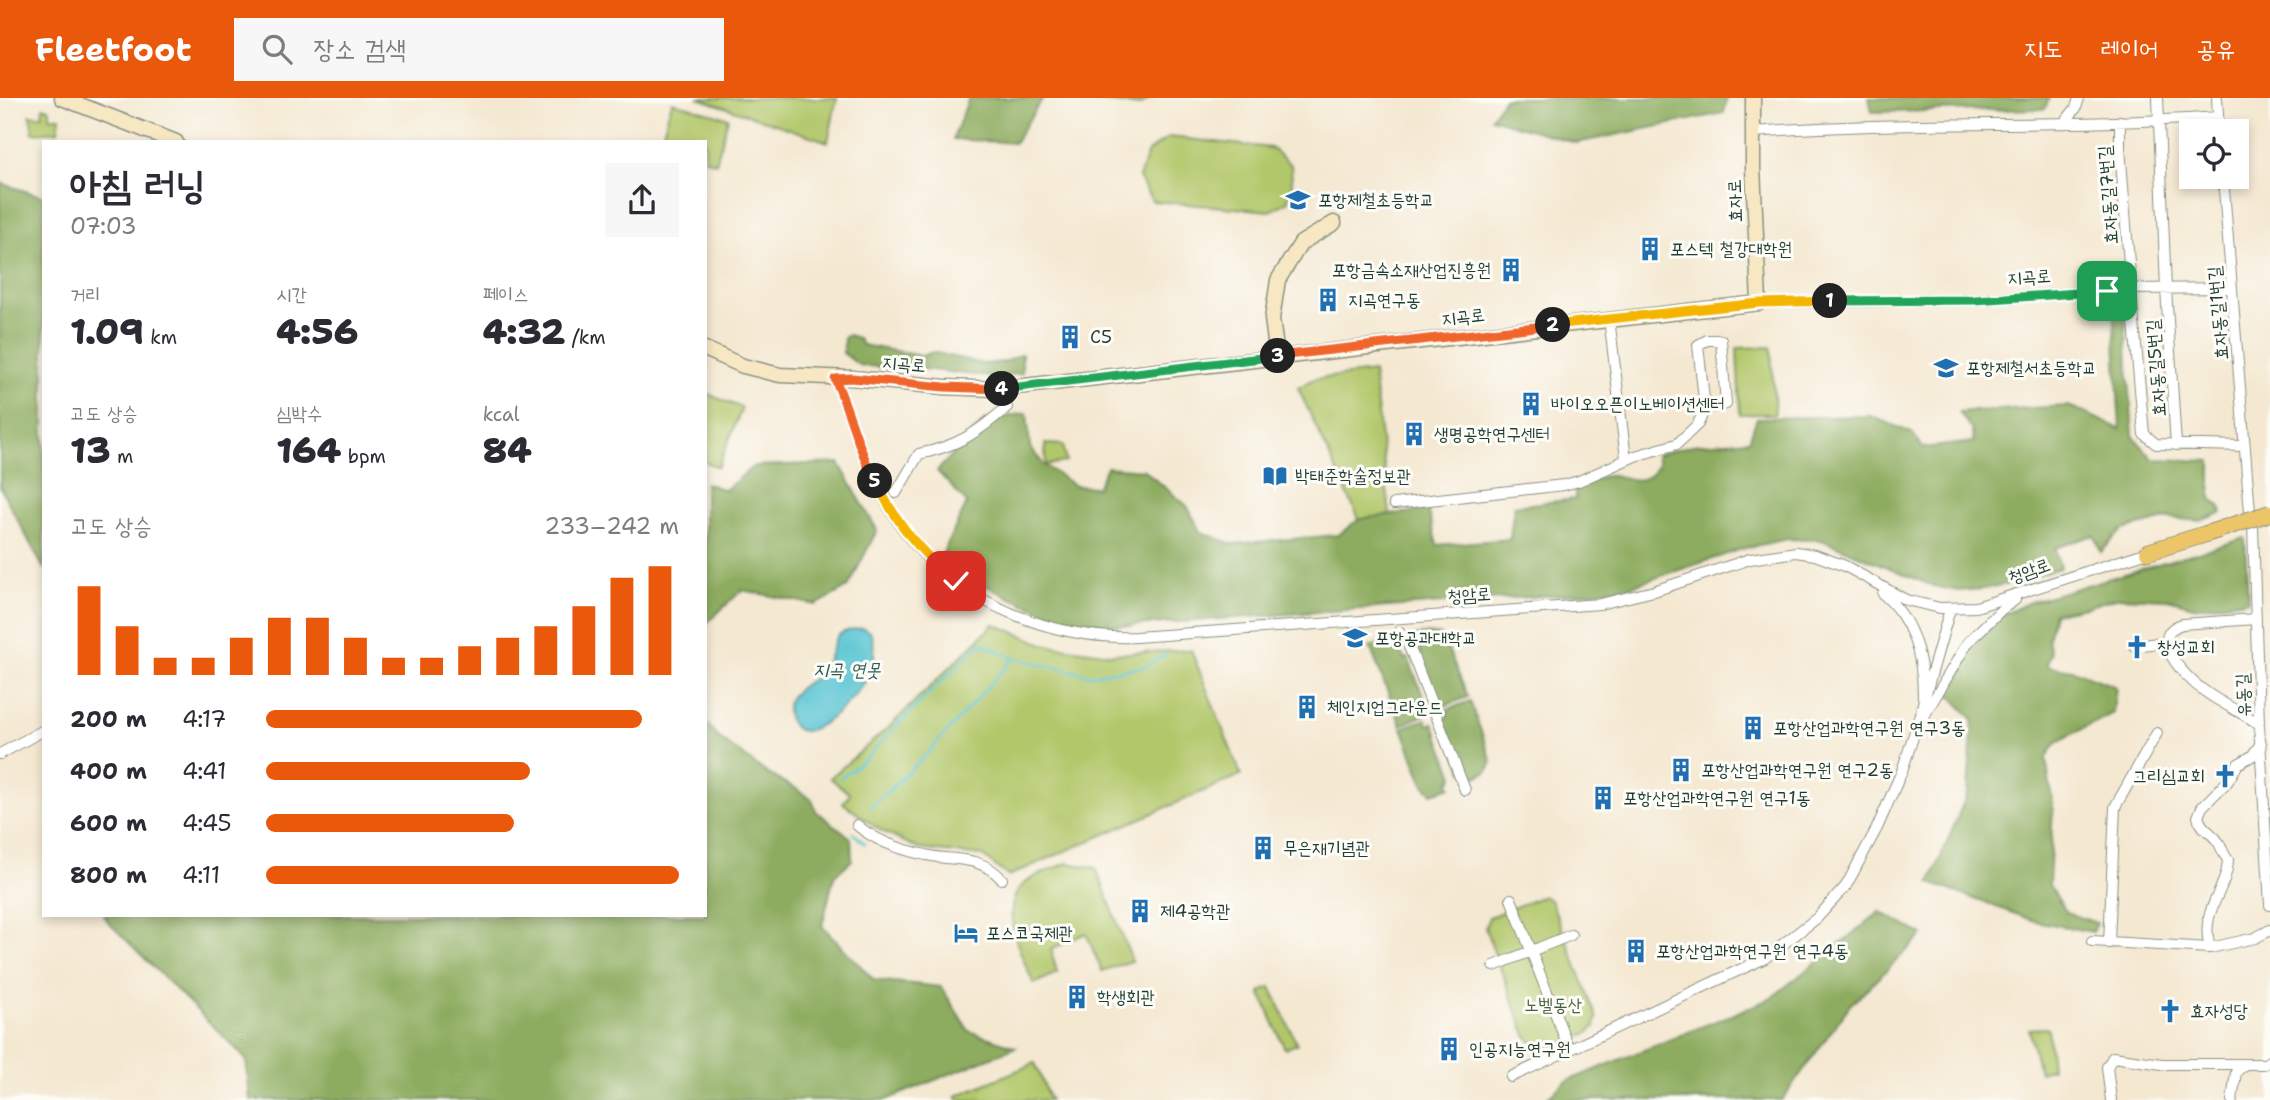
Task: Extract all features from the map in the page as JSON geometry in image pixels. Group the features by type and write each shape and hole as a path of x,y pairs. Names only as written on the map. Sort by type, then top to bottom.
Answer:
{"main road":[{"name":"청암로","path":"2148,552 2270,510"},
{"path":"2250,519 2270,521"}],"street":[{"path":"62,98 171,140"},
{"name":"효자로","path":"1753,98 1759,303"},
{"path":"2064,123 2076,108 2079,98"},
{"name":"효자동길5번길","path":"2158,98 2176,445"},
{"path":"1754,132 1825,126 2160,121 2218,117 2217,98"},
{"name":"효자동길7번길","path":"2120,121 2144,434 2156,444 2176,445"},
{"name":"효자동길1번길","path":"2224,189 2245,446"},
{"path":"1278,356 1272,319 1278,280 1301,243 1334,223"},
{"name":"지곡로","path":"707,350 743,366 769,372 953,388 998,389 1759,303 1975,300 2131,289 2232,288"},
{"path":"1609,318 1626,459"},
{"path":"1394,503 1564,485 1580,481 1626,459 1677,444 1698,424 1705,408 1698,345 1707,340 1721,340 1726,404 1705,408"},
{"name":"청암로","path":"835,379 871,473 896,518 920,550 956,581 1000,607 1043,624 1088,636 1136,637 1394,621 1600,604 1654,591 1751,559 1796,552 1815,555 1845,566 1906,600 1951,609 2003,601 2027,590 2148,552"},
{"path":"896,493 919,454 946,449 981,429 1007,407"},
{"path":"2176,445 2245,446"},
{"name":"유동길","path":"2245,446 2270,905"},
{"path":"1864,577 1893,602 1909,626 1920,662 1922,709"},
{"path":"1916,728 1968,642 2002,609 2027,590"},
{"path":"1511,1077 1766,958 1817,918 1846,886 1861,860 1902,771 1951,609"},
{"path":"2256,619 2182,624 2172,628 2166,642 2171,656 2200,688 2259,724"},
{"path":"1399,632 1413,656 1465,790"},
{"path":"2135,646 2166,642"},
{"path":"0,754 42,731"},
{"path":"2109,943 2115,807 2157,733"},
{"path":"2210,948 2210,912 2225,876 2228,860 2222,854 2218,841 2205,831 2198,817 2202,807 2228,781 2238,764 2252,756 2261,743"},
{"path":"857,825 868,835 913,852 985,864 1002,879"},
{"path":"1511,899 1569,1049"},
{"path":"2092,941 2210,948 2248,940 2270,930"},
{"path":"1494,967 1571,935"},
{"path":"2111,1100 2108,1071 2109,1061 2113,1057 2162,1064 2270,1062"},
{"path":"2232,1100 2236,1072 2245,1064"}],"green space":[{"path":"698,98 837,98 828,142"},
{"path":"969,98 1043,98 1014,143 953,139"},
{"path":"1062,98 1150,98 1140,106"},
{"path":"1504,98 1727,98 1724,113 1576,143 1491,118"},
{"path":"1869,98 2049,98 2045,109 1872,112"},
{"path":"672,102 728,118 716,163 707,160 707,140 661,140"},
{"path":"43,107 50,109 50,117 60,117 58,131 33,133 30,115 42,116"},
{"path":"1169,137 1271,148 1291,165 1292,186 1287,202 1270,211 1152,201 1139,178 1148,152"},
{"path":"0,183 42,196 42,565 0,487"},
{"path":"2124,303 2133,436 2153,459 2211,461 2212,501 2220,506 2222,513 2200,521 2170,518 2122,530 2101,552 2094,535 2055,548 2060,568 2008,584 1958,591 1933,586 1822,540 1787,539 1745,548 1628,587 1585,593 1123,626 1070,619 1019,602 981,582 943,553 967,503 937,471 985,420 1027,413 1030,447 1044,465 1075,486 1097,487 1107,467 1144,470 1187,506 1201,532 1232,544 1338,535 1359,519 1428,510 1437,545 1510,539 1514,506 1576,499 1574,487 1603,477 1615,476 1634,480 1645,478 1658,466 1656,455 1692,445 1749,440 1757,418 1871,416 1912,433 1923,448 1974,442 1971,429 1959,412 2069,406 2120,429 2113,305"},
{"path":"848,335 858,338 862,345 922,356 933,352 983,364 1004,362 1022,354 1022,373 991,377 859,365 843,353 844,337"},
{"path":"1771,347 1775,414 1740,414 1737,348"},
{"path":"1373,372 1390,515 1359,519 1298,388 1314,379"},
{"path":"707,394 742,408 718,467 707,463"},
{"path":"1045,444 1063,445 1066,462 1046,465"},
{"path":"839,463 877,530 848,587 816,605 742,590 707,622 707,484 725,490 754,466"},
{"path":"2245,538 2248,600 2197,607 2168,599 2119,597 2054,613 2048,639 2051,654 2046,666 2073,670 2116,687 2113,713 2057,742 2046,758 2053,806 2049,885 2067,913 2097,923 2093,932 2035,921 1930,883 1968,792 1973,719 1949,694 1970,649 2004,614 2030,602"},
{"path":"994,624 1046,645 1111,654 1191,650 1241,775 1008,876 983,856 919,849 878,829 843,803 850,794 830,778 889,727"},
{"path":"1441,635 1468,697 1444,706 1441,701 1436,703 1416,654 1421,652 1415,636"},
{"path":"1386,642 1397,645 1404,659 1408,658 1427,706 1422,709 1424,715 1401,725 1370,647"},
{"path":"1470,701 1492,762 1487,772 1474,778 1472,774 1463,772 1443,719 1448,716 1446,710"},
{"path":"1426,719 1428,725 1433,723 1454,776 1449,782 1451,787 1432,793 1424,785 1402,728"},
{"path":"707,724 718,737 768,774 812,800 816,811 851,838 852,860 834,876 822,926 874,980 941,987 969,1031 1016,1047 886,1100 250,1100 246,1059 105,917 707,917"},
{"path":"1067,863 1096,868 1132,961 1102,971 1086,933 1051,949 1057,973 1034,984 1014,932 1012,904 1017,892 1026,882"},
{"name":"노벨동산","path":"1543,896 1551,901 1597,1018 1595,1027 1588,1033 1548,1050 1535,1046 1526,1035 1485,928 1489,917"},
{"path":"1880,912 1923,935 1850,1005 1782,1100 1544,1100 1567,1081 1770,999"},
{"path":"1271,987 1297,1044 1285,1049 1260,992"},
{"path":"2048,1028 2052,1068 2039,1072 2029,1029"},
{"path":"1035,1063 1050,1100 958,1100 956,1096"}],"water":[{"name":"지곡 연못","path":"863,628 871,633 873,645 870,674 855,695 824,723 805,731 795,728 789,719 787,708 790,698 822,670 838,636 843,632"}],"waterway":[{"path":"840,778 867,758 981,643 1014,658 1090,675 1143,667 1166,655"},
{"path":"870,808 925,756 1013,659"},
{"path":"853,833 865,844"}],"place":[{"name":"포항제철초등학교","path":"1298,200"},
{"name":"포스텍 철강대학원","path":"1650,249"},
{"name":"포항금속소재산업진흥원","path":"1511,270"},
{"name":"지곡연구동","path":"1328,300"},
{"name":"C5","path":"1070,337"},
{"name":"포항제철서초등학교","path":"1946,368"},
{"name":"바이오오픈이노베이션센터","path":"1531,404"},
{"name":"생명공학연구센터","path":"1414,434"},
{"name":"박태준학술정보관","path":"1275,476"},
{"name":"포항공과대학교","path":"1355,638"},
{"name":"창성교회","path":"2137,647"},
{"name":"체인지업그라운드","path":"1307,707"},
{"name":"포항산업과학연구원 연구3동","path":"1753,728"},
{"name":"포항산업과학연구원 연구2동","path":"1681,770"},
{"name":"그리심교회","path":"2225,776"},
{"name":"포항산업과학연구원 연구1동","path":"1603,798"},
{"name":"무은재기념관","path":"1263,848"},
{"name":"제4공학관","path":"1140,911"},
{"name":"포스코국제관","path":"966,933"},
{"name":"포항산업과학연구원 연구4동","path":"1636,951"},
{"name":"학생회관","path":"1077,997"},
{"name":"효자성당","path":"2170,1011"},
{"name":"인공지능연구원","path":"1449,1049"}],"route":[{"path":"956,581 920,550 896,518 862,453 849,411 835,379 998,389 1759,303 1975,300 2107,291"}]}
